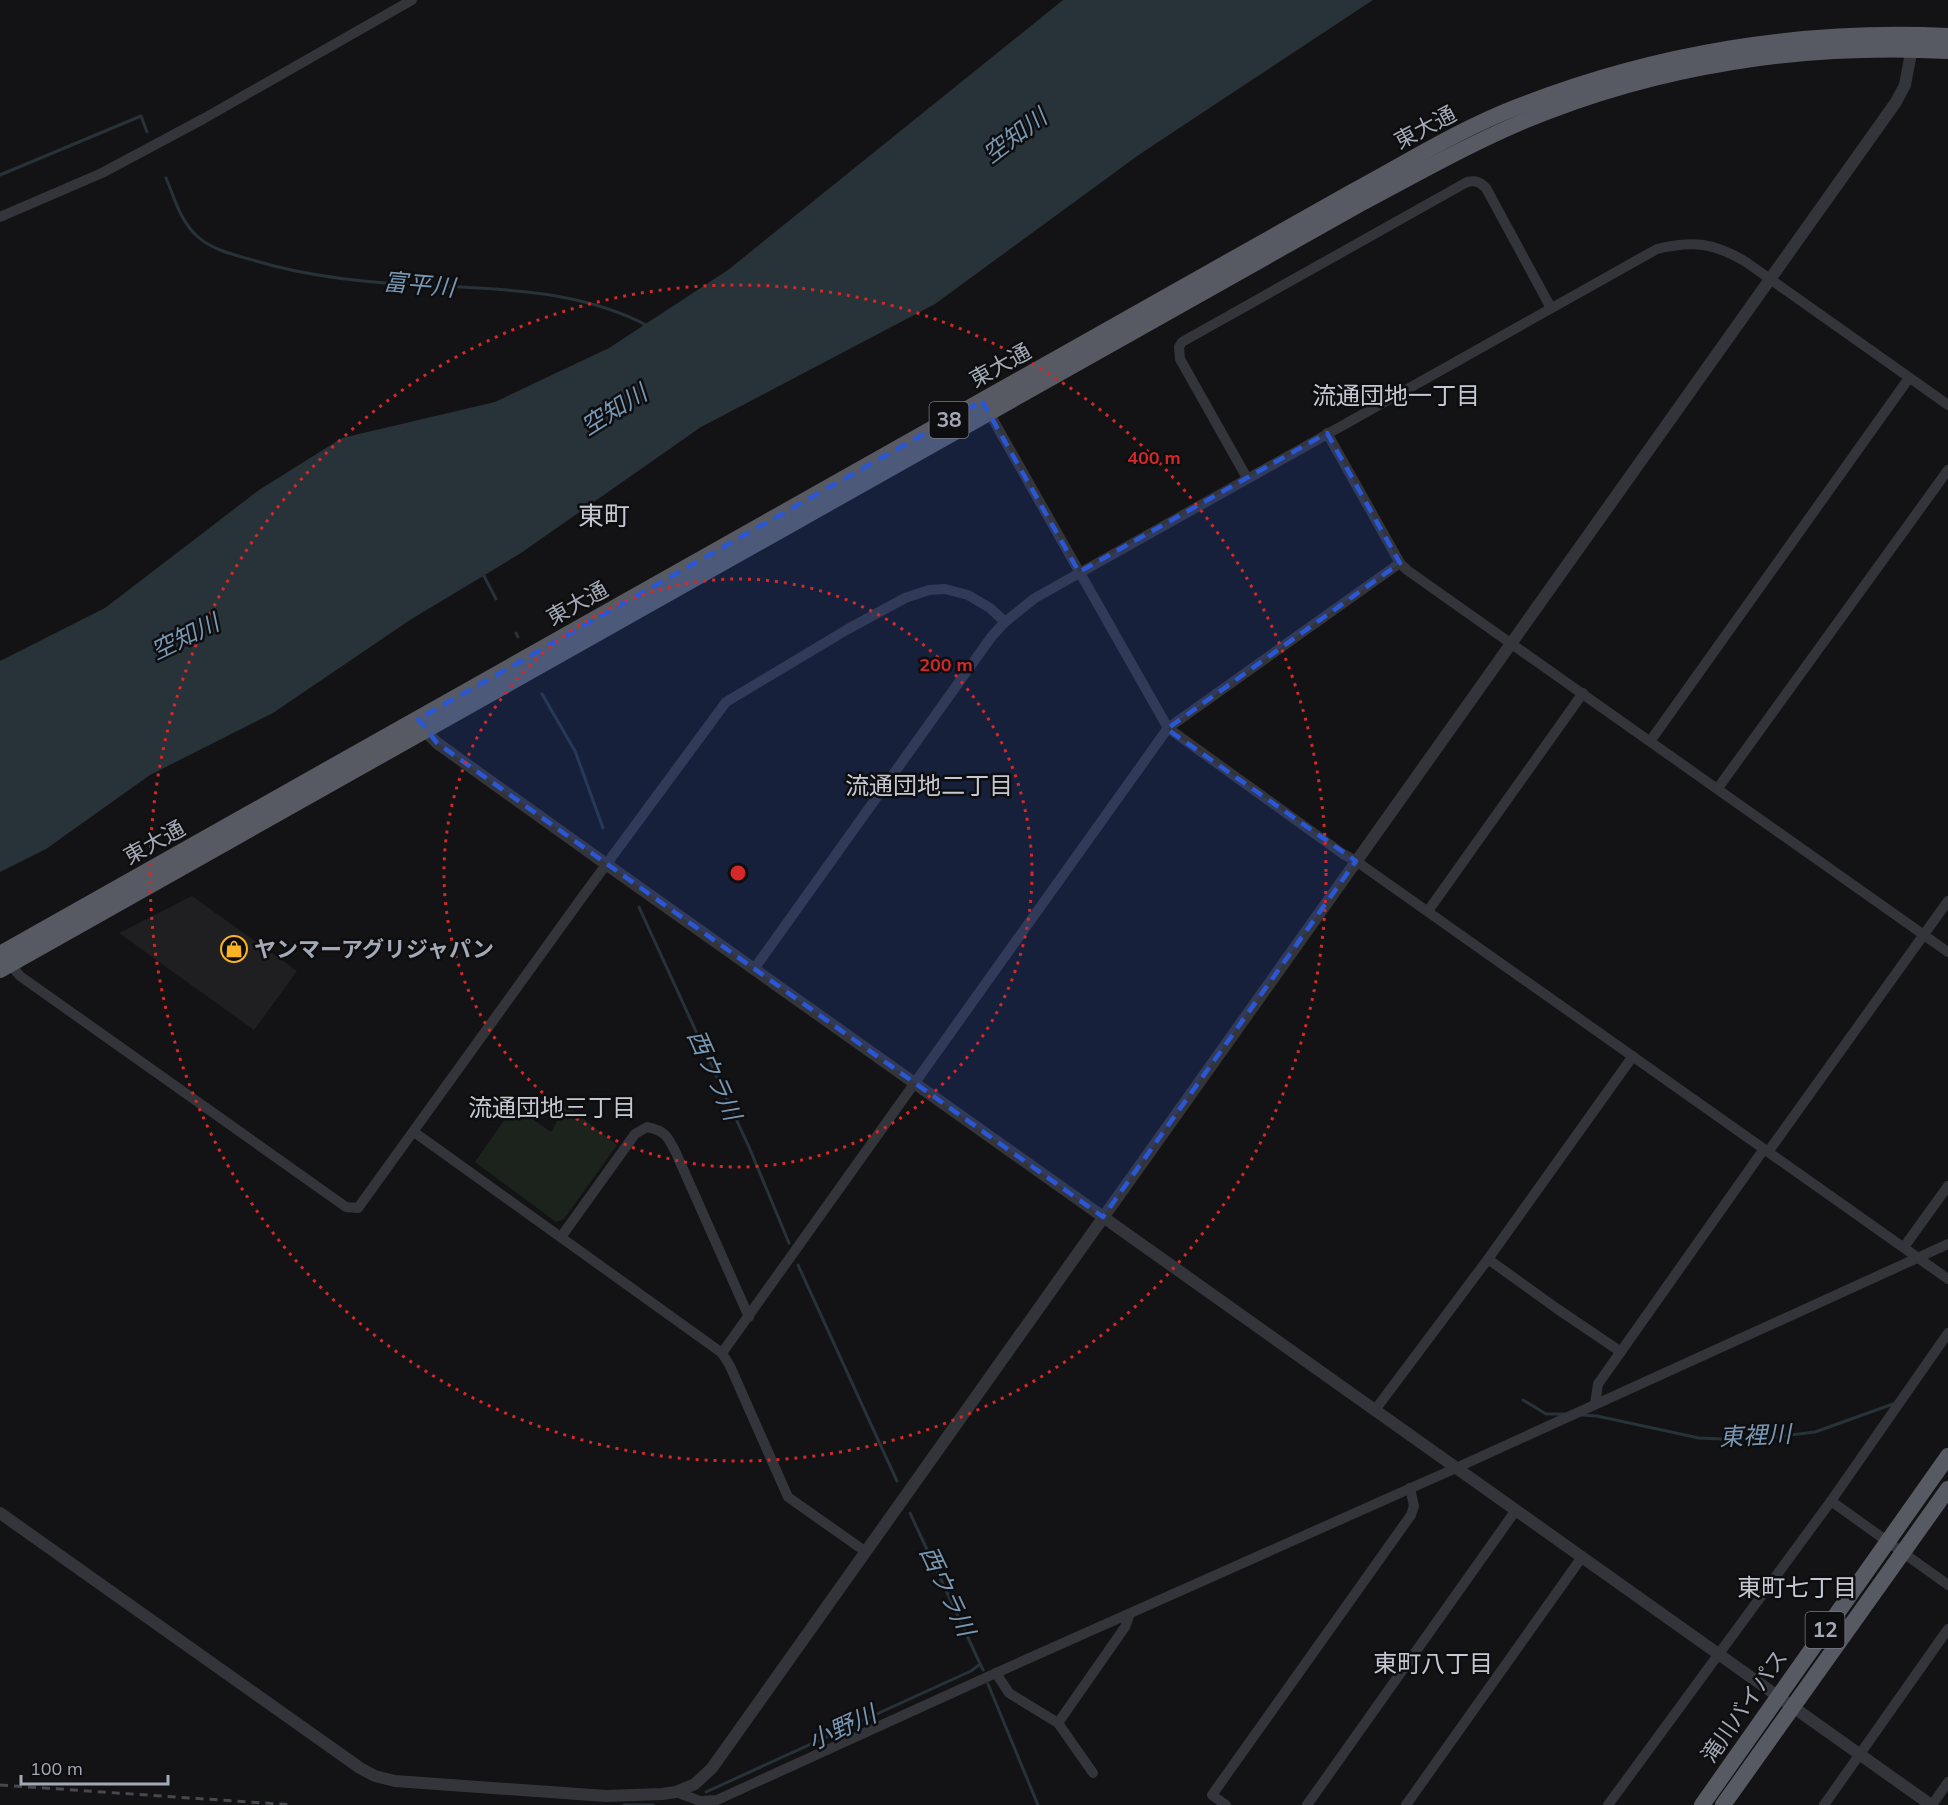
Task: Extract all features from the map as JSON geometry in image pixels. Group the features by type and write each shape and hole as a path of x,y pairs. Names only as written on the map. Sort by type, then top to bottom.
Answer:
{"highway":[{"name":"東大通","path":"3,960 986,407 1467,146 1526,120 1587,98 1654,78 1759,57 1913,42 1948,36"},
{"name":"東大通","path":"1913,42 1948,51"},
{"name":"滝川バイパス","path":"1702,1805 1948,1456"},
{"name":"滝川バイパス","path":"1723,1805 1948,1488"}],"street":[{"path":"0,217 102,173 203,119 412,0"},
{"path":"0,1513 316,1737 375,1776 395,1781 605,1800 676,1792 695,1784 712,1768 1896,102 1905,85 1913,42"},
{"path":"1247,478 1180,359 1179,347 1182,342 1457,188 1474,181 1486,188 1551,308"},
{"path":"754,969 992,636 1005,622 1035,598 1657,249 1690,243 1712,246 1729,252 1948,405"},
{"path":"1651,740 1910,378"},
{"path":"986,407 1168,728 1948,1280"},
{"path":"1327,433 1400,563 1948,952"},
{"path":"1718,788 1948,470"},
{"path":"722,1353 1168,728 1400,563"},
{"path":"3,960 20,976 346,1207 358,1208 717,711 726,702 905,598 929,590 945,589 968,595 990,608 1005,622"},
{"path":"1428,911 1583,693"},
{"path":"421,725 437,743 1859,1755 1932,1805 1948,1782"},
{"path":"1595,1404 1598,1384 1948,901"},
{"path":"1375,1410 1488,1259 1633,1056"},
{"path":"561,1237 635,1134 647,1127 656,1129 667,1135 676,1153 749,1317"},
{"path":"414,1132 722,1353 730,1366 788,1497 866,1552"},
{"path":"1904,1247 1948,1186"},
{"path":"676,1792 700,1801 717,1800 1948,1244"},
{"path":"1488,1259 1621,1352"},
{"path":"1608,1805 1830,1501 1948,1333"},
{"path":"1226,1805 1212,1795 1411,1515 1414,1506 1410,1488"},
{"path":"1830,1501 1948,1585"},
{"path":"1307,1805 1516,1510"},
{"path":"1406,1805 1582,1557"},
{"path":"1058,1723 1125,1627 1130,1614"},
{"path":"1824,1805 1948,1629"},
{"path":"996,1673 1010,1693 1058,1723 1093,1773"}],"highlighted area":[{"path":"982,401 1079,572 1327,433 1400,563 1167,729 1356,861 1103,1217 437,743 418,719"}],"shaded area":[{"path":"192,896 297,971 254,1030 119,933"},
{"path":"566,1105 617,1145 564,1219 556,1222 475,1162 514,1106 551,1132"}],"water":[{"name":"空知川","path":"1063,0 1373,0 1140,154 935,304 701,427 521,553 410,620 273,713 150,775 46,849 0,872 0,661 105,608 259,490 342,438 495,402 609,348 728,270"}],"waterway":[{"name":"富平川","path":"0,175 141,116 147,132"},
{"name":"富平川","path":"166,178 179,209 192,231 211,246 233,254 291,270 345,279 495,289 558,296 589,303 648,326"},
{"name":"西ウラ川","path":"483,574 496,599"},
{"name":"西ウラ川","path":"516,633 518,637"},
{"name":"西ウラ川","path":"542,694 575,751 603,828"},
{"name":"西ウラ川","path":"639,907 749,1147 789,1243"},
{"name":"西ウラ川","path":"798,1265 897,1481"},
{"name":"東裡川","path":"1523,1400 1546,1414 1565,1414"},
{"name":"東裡川","path":"1581,1415 1597,1416 1699,1438 1749,1440 1815,1432 1893,1404"},
{"name":"西ウラ川","path":"910,1513 983,1670"},
{"name":"小野川","path":"706,1792 971,1671 979,1665"},
{"name":"西ウラ川","path":"988,1684 1038,1805"},
{"name":"小野川","path":"624,1805 653,1805"}],"railway":[{"path":"0,1785 293,1805"}],"place":[{"name":"ヤンマーアグリジャパン","path":"234,949"}],"district":[{"name":"流通団地一丁目","path":"1396,396"},
{"name":"東町","path":"604,516"},
{"name":"流通団地二丁目","path":"929,786"},
{"name":"流通団地三丁目","path":"552,1108"},
{"name":"東町七丁目","path":"1797,1588"},
{"name":"東町八丁目","path":"1433,1664"}]}
